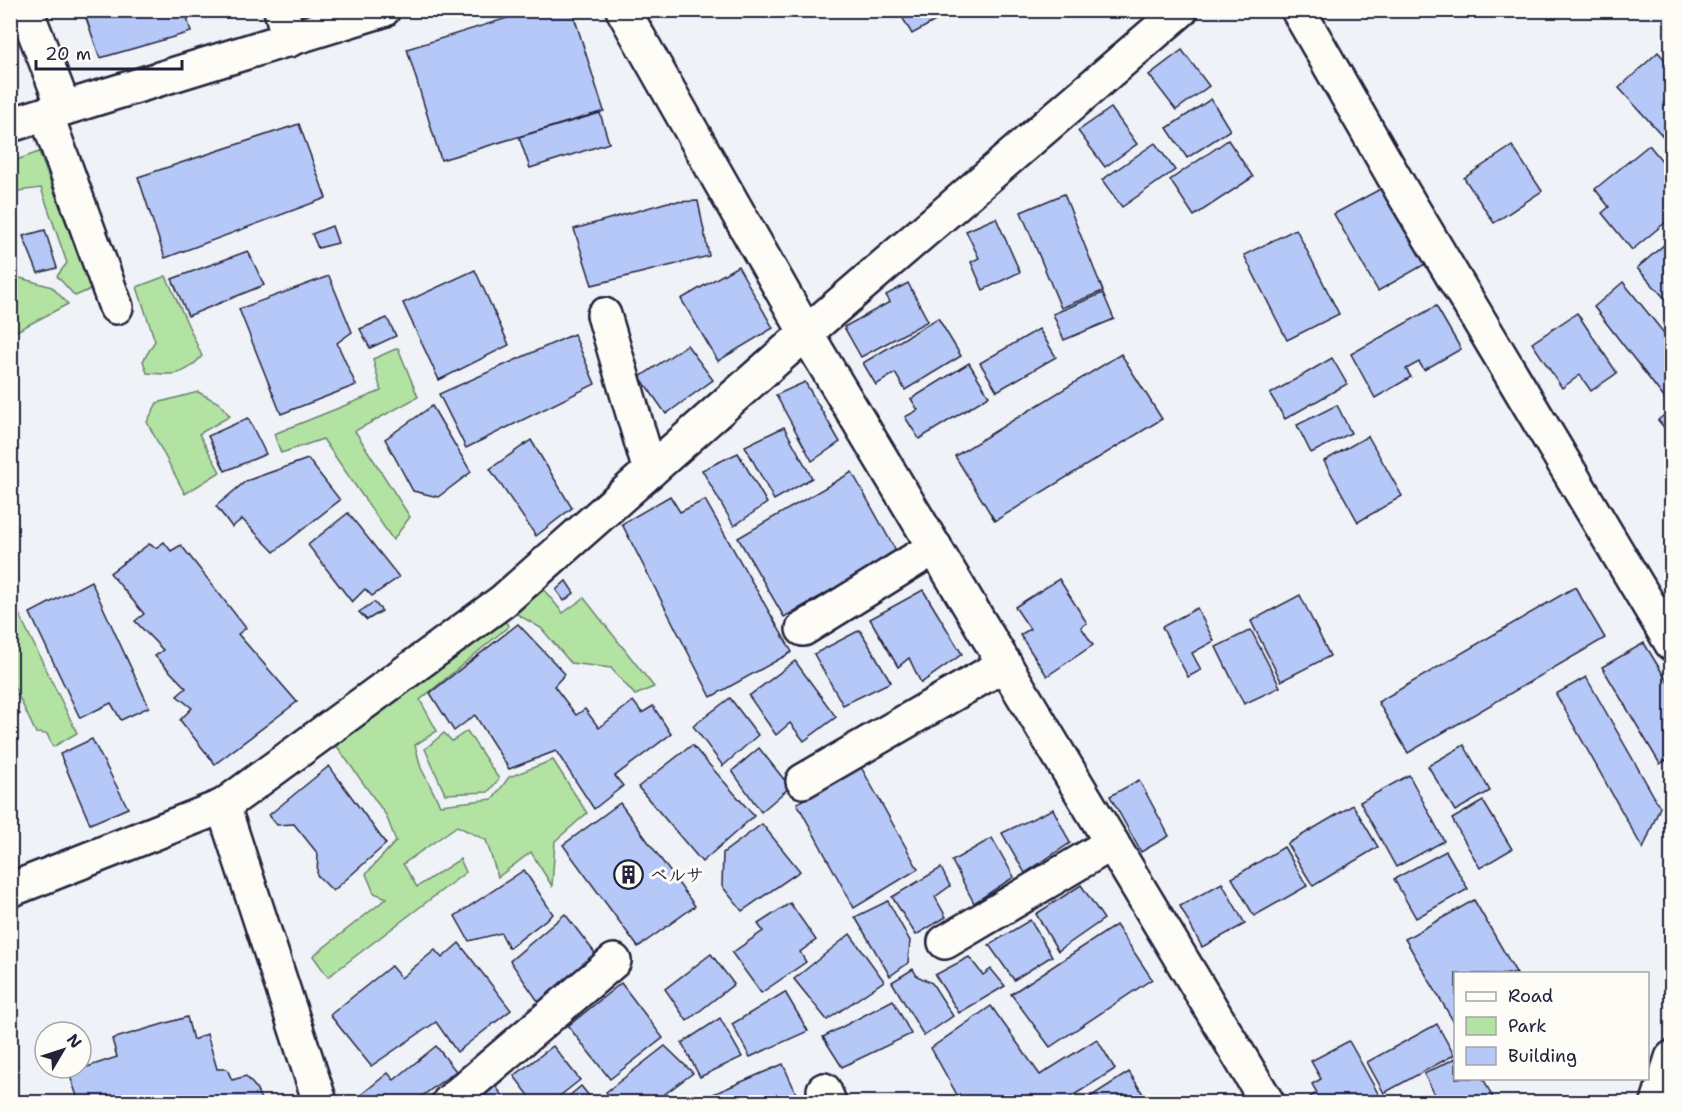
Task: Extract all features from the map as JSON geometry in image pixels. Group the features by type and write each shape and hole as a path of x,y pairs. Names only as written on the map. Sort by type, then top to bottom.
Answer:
{"street":[{"path":"26,10 116,307"},
{"path":"10,124 55,111 285,25 383,10"},
{"path":"623,10 806,333 1267,1102"},
{"path":"10,890 223,806 503,601 806,333 1181,10"},
{"path":"1298,10 1402,191 1671,644"},
{"path":"604,315 650,471"},
{"path":"803,629 934,547"},
{"path":"802,781 1005,664"},
{"path":"223,806 320,1102"},
{"path":"945,942 1112,843"},
{"path":"448,1102 614,961"},
{"path":"1658,1102 1671,1058"}],"green space":[{"path":"39,152 91,289 75,296 57,276 67,263 41,188 11,192 11,162"},
{"path":"13,276 52,287 68,304 11,334 10,278"},
{"path":"166,276 202,356 189,368 178,373 147,373 143,361 155,341 137,287"},
{"path":"398,348 418,397 355,431 410,517 393,540 323,439 281,453 274,434 381,391 373,359"},
{"path":"198,392 219,403 230,416 199,434 220,472 185,494 147,422 157,403"},
{"path":"544,590 563,613 584,598 654,687 635,695 611,668 571,663 541,628 515,613"},
{"path":"19,614 77,733 53,747 47,734 36,733 11,680 11,619"},
{"path":"501,617 509,626 420,700 437,731 415,745 421,768 440,805 493,799 509,777 553,760 587,813 555,841 552,886 531,852 498,877 486,840 457,826 403,864 417,887 460,859 466,872 328,977 313,956 387,898 374,893 366,874 396,841 386,815 336,745"},
{"path":"467,731 499,779 488,792 445,794 425,749 444,733 452,741"}],"building":[{"path":"103,10 185,10 191,32 100,58 85,15"},
{"path":"533,10 572,10 604,111 441,160 407,49"},
{"path":"898,10 955,10 912,34"},
{"path":"1182,50 1209,86 1176,110 1149,75"},
{"path":"1658,52 1672,68 1672,146 1619,88"},
{"path":"1211,99 1230,130 1187,158 1167,128"},
{"path":"1111,108 1137,144 1105,167 1078,131"},
{"path":"600,113 609,143 530,168 519,137"},
{"path":"299,124 326,198 165,258 138,177"},
{"path":"1228,140 1253,177 1194,216 1170,180"},
{"path":"1155,143 1175,170 1122,207 1102,180"},
{"path":"1649,145 1672,173 1672,217 1632,250 1602,213 1609,207 1595,189"},
{"path":"1512,146 1542,191 1494,223 1464,178"},
{"path":"1384,187 1427,263 1378,291 1334,214"},
{"path":"1064,194 1103,291 1061,308 1021,212"},
{"path":"698,201 709,256 592,285 574,229 668,202"},
{"path":"996,218 1020,272 983,290 971,262 979,258 966,231"},
{"path":"332,226 338,243 318,248 312,234"},
{"path":"1296,229 1339,314 1287,340 1244,255"},
{"path":"45,230 57,268 38,273 23,236"},
{"path":"1672,238 1672,306 1637,268"},
{"path":"248,251 264,285 188,316 172,279"},
{"path":"738,266 773,328 718,361 681,299"},
{"path":"475,270 509,345 439,380 403,303"},
{"path":"329,276 352,332 337,343 356,385 281,414 239,309"},
{"path":"1623,282 1672,343 1672,408 1594,307"},
{"path":"908,283 928,321 861,357 844,327 890,302 886,295"},
{"path":"1103,293 1114,319 1064,340 1053,314"},
{"path":"1436,306 1461,349 1424,370 1419,362 1406,369 1411,377 1375,398 1351,354"},
{"path":"1577,313 1617,373 1591,391 1580,375 1562,388 1532,343"},
{"path":"387,318 396,336 370,348 360,329"},
{"path":"938,318 961,356 905,390 895,373 876,385 863,363"},
{"path":"1039,329 1056,357 997,391 980,363"},
{"path":"574,334 595,384 466,448 439,394"},
{"path":"687,345 713,380 666,414 640,377"},
{"path":"1121,354 1162,419 995,521 955,456"},
{"path":"1332,358 1347,384 1285,419 1270,394"},
{"path":"969,363 989,396 919,439 905,417 918,410 911,399"},
{"path":"805,382 840,442 812,461 776,395"},
{"path":"1337,405 1351,433 1311,453 1297,425"},
{"path":"432,406 471,472 438,497 413,491 385,439"},
{"path":"1672,409 1672,437 1658,420"},
{"path":"248,418 266,454 225,471 208,436"},
{"path":"784,427 812,478 774,500 745,446"},
{"path":"1368,436 1402,496 1358,522 1324,461"},
{"path":"531,440 572,508 536,536 490,469"},
{"path":"738,453 767,503 734,526 702,470"},
{"path":"308,459 340,500 274,552 242,519 232,527 216,506 246,481"},
{"path":"852,472 897,553 784,617 738,538"},
{"path":"670,496 680,512 705,500 792,652 711,697 622,524"},
{"path":"348,513 399,577 372,596 365,589 352,602 308,545"},
{"path":"164,542 171,551 181,545 246,628 238,634 297,702 215,764 180,720 192,708 177,696 186,688 155,656 163,650 135,621 144,614 110,573 149,544 156,548"},
{"path":"1059,579 1087,623 1081,627 1093,645 1047,676 1020,635 1030,629 1015,607"},
{"path":"91,581 149,707 121,720 111,703 80,718 30,613"},
{"path":"566,581 574,593 564,601 556,590"},
{"path":"1575,587 1605,638 1408,753 1378,702"},
{"path":"923,590 962,654 921,683 909,658 898,667 870,619"},
{"path":"1300,595 1330,656 1281,681 1251,621"},
{"path":"374,602 382,611 367,620 359,612"},
{"path":"1197,608 1214,641 1192,653 1201,670 1188,677 1162,627"},
{"path":"518,624 565,674 554,686 576,715 585,709 599,728 633,701 642,713 653,706 671,734 615,776 623,786 594,809 556,751 509,769 475,715 454,731 430,693"},
{"path":"860,630 891,682 843,705 814,654"},
{"path":"1251,630 1280,687 1244,704 1216,647"},
{"path":"1644,643 1672,689 1672,757 1660,764 1602,667"},
{"path":"795,661 836,717 804,741 790,723 776,735 749,696"},
{"path":"1586,677 1660,807 1643,849 1556,694"},
{"path":"10,698 20,714 10,719"},
{"path":"730,698 758,735 723,766 693,726"},
{"path":"92,739 128,808 90,824 60,754"},
{"path":"692,745 754,816 702,862 638,787"},
{"path":"1464,745 1490,791 1455,811 1428,766"},
{"path":"759,748 790,787 761,812 732,771"},
{"path":"329,766 386,844 333,891 317,875 318,854 294,824 277,825 269,815"},
{"path":"861,767 918,869 854,908 797,803"},
{"path":"1409,775 1444,841 1396,867 1360,802"},
{"path":"1139,780 1169,836 1141,852 1110,796"},
{"path":"1483,801 1512,849 1480,868 1452,819"},
{"name":"ベルサ","path":"620,803 695,906 638,947 563,845"},
{"path":"1353,805 1378,847 1313,886 1287,844"},
{"path":"1053,809 1070,843 1025,873 1002,833"},
{"path":"762,824 800,871 742,911 722,886 723,853"},
{"path":"992,838 1014,877 974,903 952,861"},
{"path":"1284,847 1307,886 1254,916 1232,878"},
{"path":"1446,851 1468,889 1416,918 1394,879"},
{"path":"941,868 950,886 935,897 946,917 916,935 892,897"},
{"path":"524,870 553,914 509,948 501,933 469,941 455,916"},
{"path":"1222,883 1245,924 1202,947 1180,906"},
{"path":"1081,885 1104,919 1058,951 1036,914"},
{"path":"1474,900 1516,972 1454,972 1454,1023 1405,939"},
{"path":"888,901 910,941 908,963 890,976 855,917"},
{"path":"790,903 816,940 800,952 806,962 761,993 732,953 763,931 758,924"},
{"path":"565,914 598,957 540,1004 510,961"},
{"path":"1030,920 1052,956 1014,980 989,945"},
{"path":"1116,925 1152,979 1050,1047 1011,994"},
{"path":"850,934 884,981 827,1020 794,979"},
{"path":"459,943 511,1010 457,1052 436,1022 371,1066 330,1015 391,966 401,978 435,950 442,958"},
{"path":"711,954 734,984 687,1021 665,989"},
{"path":"969,957 983,975 991,969 1005,986 959,1013 935,975"},
{"path":"913,969 917,976 932,983 953,1016 924,1036 892,982"},
{"path":"621,983 663,1038 610,1079 568,1026"},
{"path":"785,992 808,1031 750,1057 732,1024"},
{"path":"893,1000 911,1034 842,1067 823,1037"},
{"path":"991,1006 1040,1075 1097,1039 1115,1069 1063,1102 961,1102 931,1048"},
{"path":"187,1017 193,1040 207,1034 217,1069 227,1069 232,1080 246,1076 256,1088 262,1102 79,1102 71,1080 93,1080 93,1065 117,1057 112,1039"},
{"path":"720,1018 742,1057 700,1077 682,1043"},
{"path":"1437,1024 1454,1055 1384,1093 1367,1062"},
{"path":"1349,1041 1380,1097 1370,1102 1313,1102 1310,1097 1317,1093 1312,1084 1321,1079 1311,1061"},
{"path":"436,1046 456,1071 414,1102 352,1102 388,1073 394,1080"},
{"path":"553,1046 580,1080 552,1102 534,1102 514,1076"},
{"path":"665,1046 693,1073 654,1102 614,1102 606,1092"},
{"path":"1454,1059 1454,1080 1484,1080 1495,1102 1439,1102 1424,1074"},
{"path":"783,1064 800,1102 695,1102"},
{"path":"1129,1072 1148,1102 1082,1102"},
{"path":"494,1084 507,1102 470,1102"},
{"path":"581,1086 594,1102 562,1102"}],"place":[{"name":"ベルサ","path":"629,875"}]}
